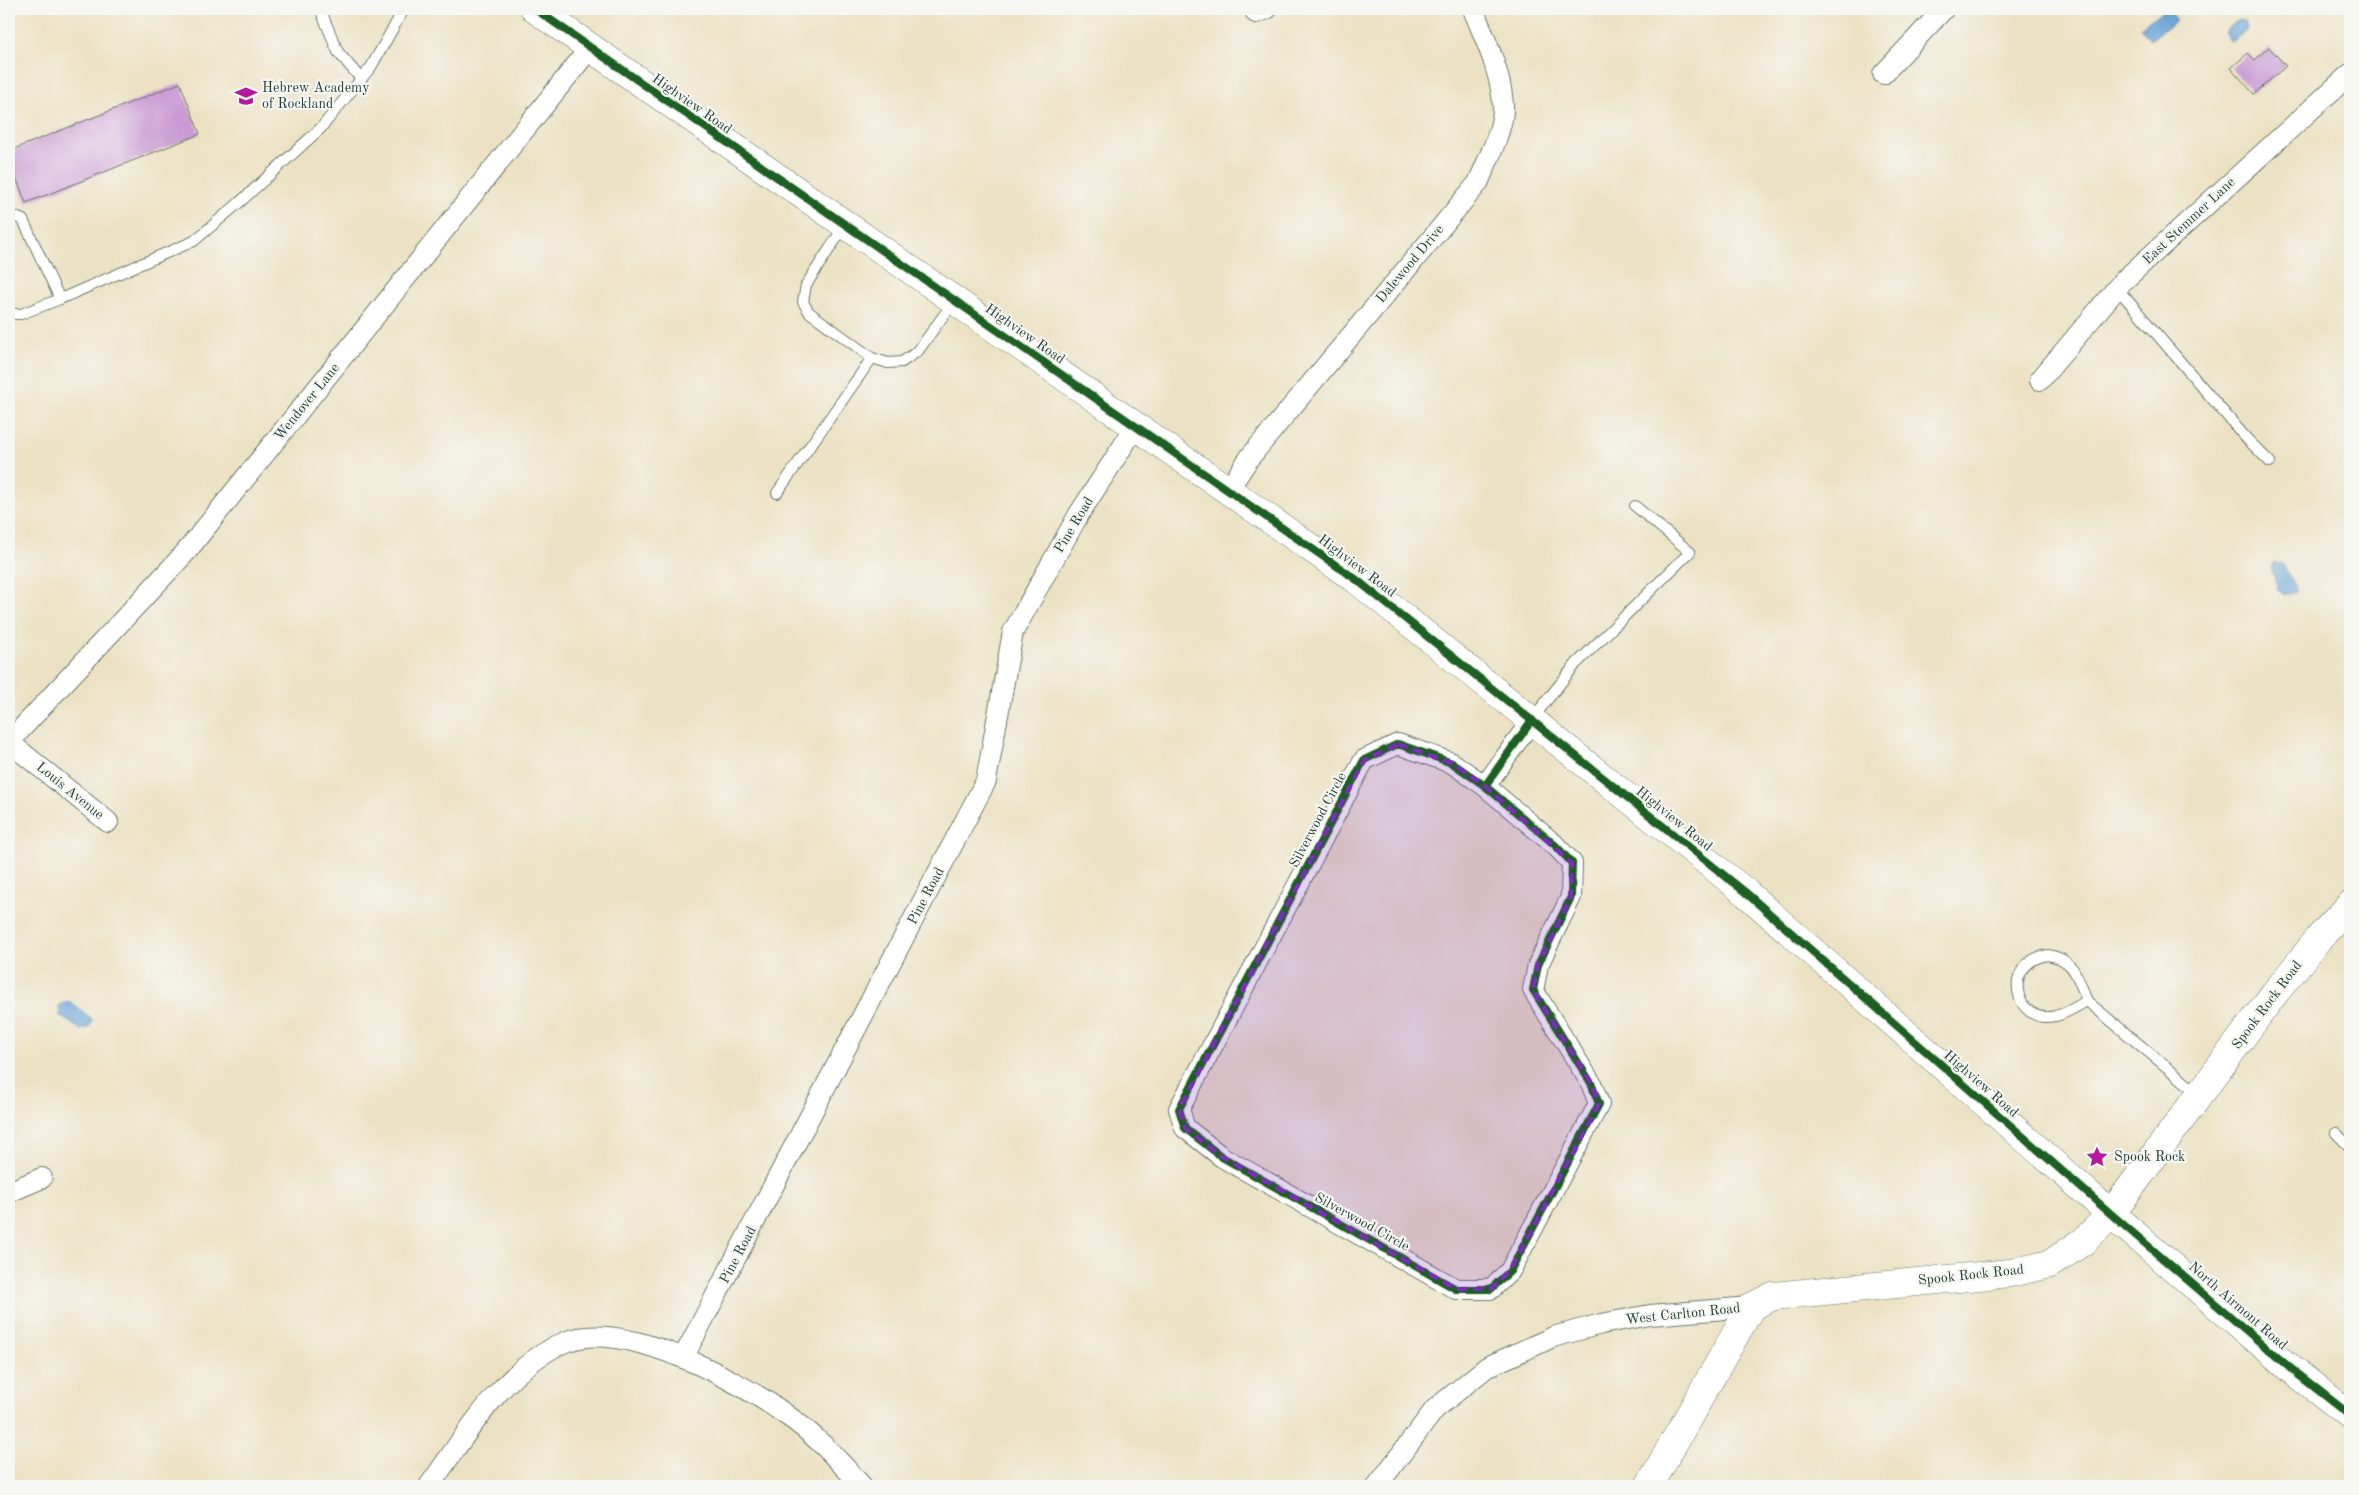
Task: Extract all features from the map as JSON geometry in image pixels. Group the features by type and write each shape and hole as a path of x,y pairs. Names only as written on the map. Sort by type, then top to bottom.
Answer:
{"street":[{"name":"Highview Road","path":"534,9 1357,580 1745,892 2111,1214"},
{"name":"Dalewood Drive","path":"1228,490 1250,456 1478,183 1494,146 1504,107 1495,65 1473,9"},
{"path":"1884,74 1944,9"},
{"name":"Wendover Lane","path":"9,742 186,552 590,48"},
{"name":"East Stemmer Lane","path":"2040,380 2117,288 2350,74"},
{"name":"Pine Road","path":"684,1358 986,781 1013,632 1079,514 1136,426"},
{"path":"1485,786 1532,720"},
{"name":"Louis Avenue","path":"9,742 108,822"},
{"name":"Silverwood Circle","path":"1398,744 1452,763 1485,786 1555,845 1572,863 1571,897 1538,966 1533,990 1591,1083 1600,1104 1510,1270 1491,1288 1456,1289 1222,1157 1185,1128 1179,1109 1364,760 1398,744"},
{"name":"Spook Rock Road","path":"1751,1307 1772,1296 2010,1273 2050,1264 2084,1241 2111,1214 2280,987 2320,937 2350,905"},
{"path":"9,1192 42,1178"},
{"name":"North Airmont Road","path":"2111,1214 2290,1368 2350,1416"},
{"path":"1649,1486 1751,1307"},
{"name":"West Carlton Road","path":"1377,1486 1435,1409 1487,1367 1554,1337 1601,1324 1650,1315 1751,1307"},
{"path":"429,1486 499,1390 537,1358 566,1342 594,1337 634,1340 684,1358 744,1388 785,1414 828,1448 862,1486"}],"lane":[{"path":"320,9 338,52 361,79"},
{"path":"9,314 21,314 60,299 194,241 321,128 361,79 386,44 404,9"},
{"path":"9,214 23,220 60,299"},
{"path":"845,225 806,285 803,302 809,312 872,358 888,363 902,362 918,351 954,300"},
{"path":"2117,288 2246,438 2270,462"},
{"path":"777,493 872,358"},
{"path":"1532,720 1576,664 1690,552 1636,506"},
{"path":"2087,1002 2056,1016 2045,1017 2035,1014 2026,1008 2020,1000 2017,990 2018,979 2022,969 2029,961 2038,957 2058,957 2073,968 2087,1002 2200,1094"},
{"path":"2336,1133 2350,1147"}],"highlighted area":[{"path":"1398,744 1452,763 1485,786 1572,863 1571,897 1538,965 1533,990 1591,1083 1599,1104 1510,1271 1491,1289 1456,1289 1222,1157 1185,1128 1179,1109 1364,760"}],"water":[{"path":"2165,9 2169,9 2177,20 2150,40 2140,27"},
{"path":"2238,20 2246,22 2247,29 2234,41 2230,41 2225,32"},
{"path":"2274,563 2283,564 2297,591 2284,595 2278,590 2271,567"},
{"path":"69,1001 90,1017 92,1021 89,1028 81,1030 60,1016 59,1005"}],"building":[{"path":"2269,47 2286,66 2254,94 2231,68 2248,53 2255,60"},
{"path":"180,83 200,134 26,203 9,160 9,151"}],"cycle path":[{"path":"535,9 1357,580 1745,892 2111,1214 2290,1368 2350,1415"},
{"path":"1485,786 1555,845 1572,863 1571,897 1538,965 1533,990 1591,1083 1599,1104 1510,1271 1491,1289 1456,1289 1222,1157 1185,1128 1179,1109 1364,760 1398,744 1452,763 1485,786 1532,720"}],"place":[{"name":"Hebrew Academy of Rockland","path":"246,96"},
{"name":"Spook Rock","path":"2097,1157"}]}
